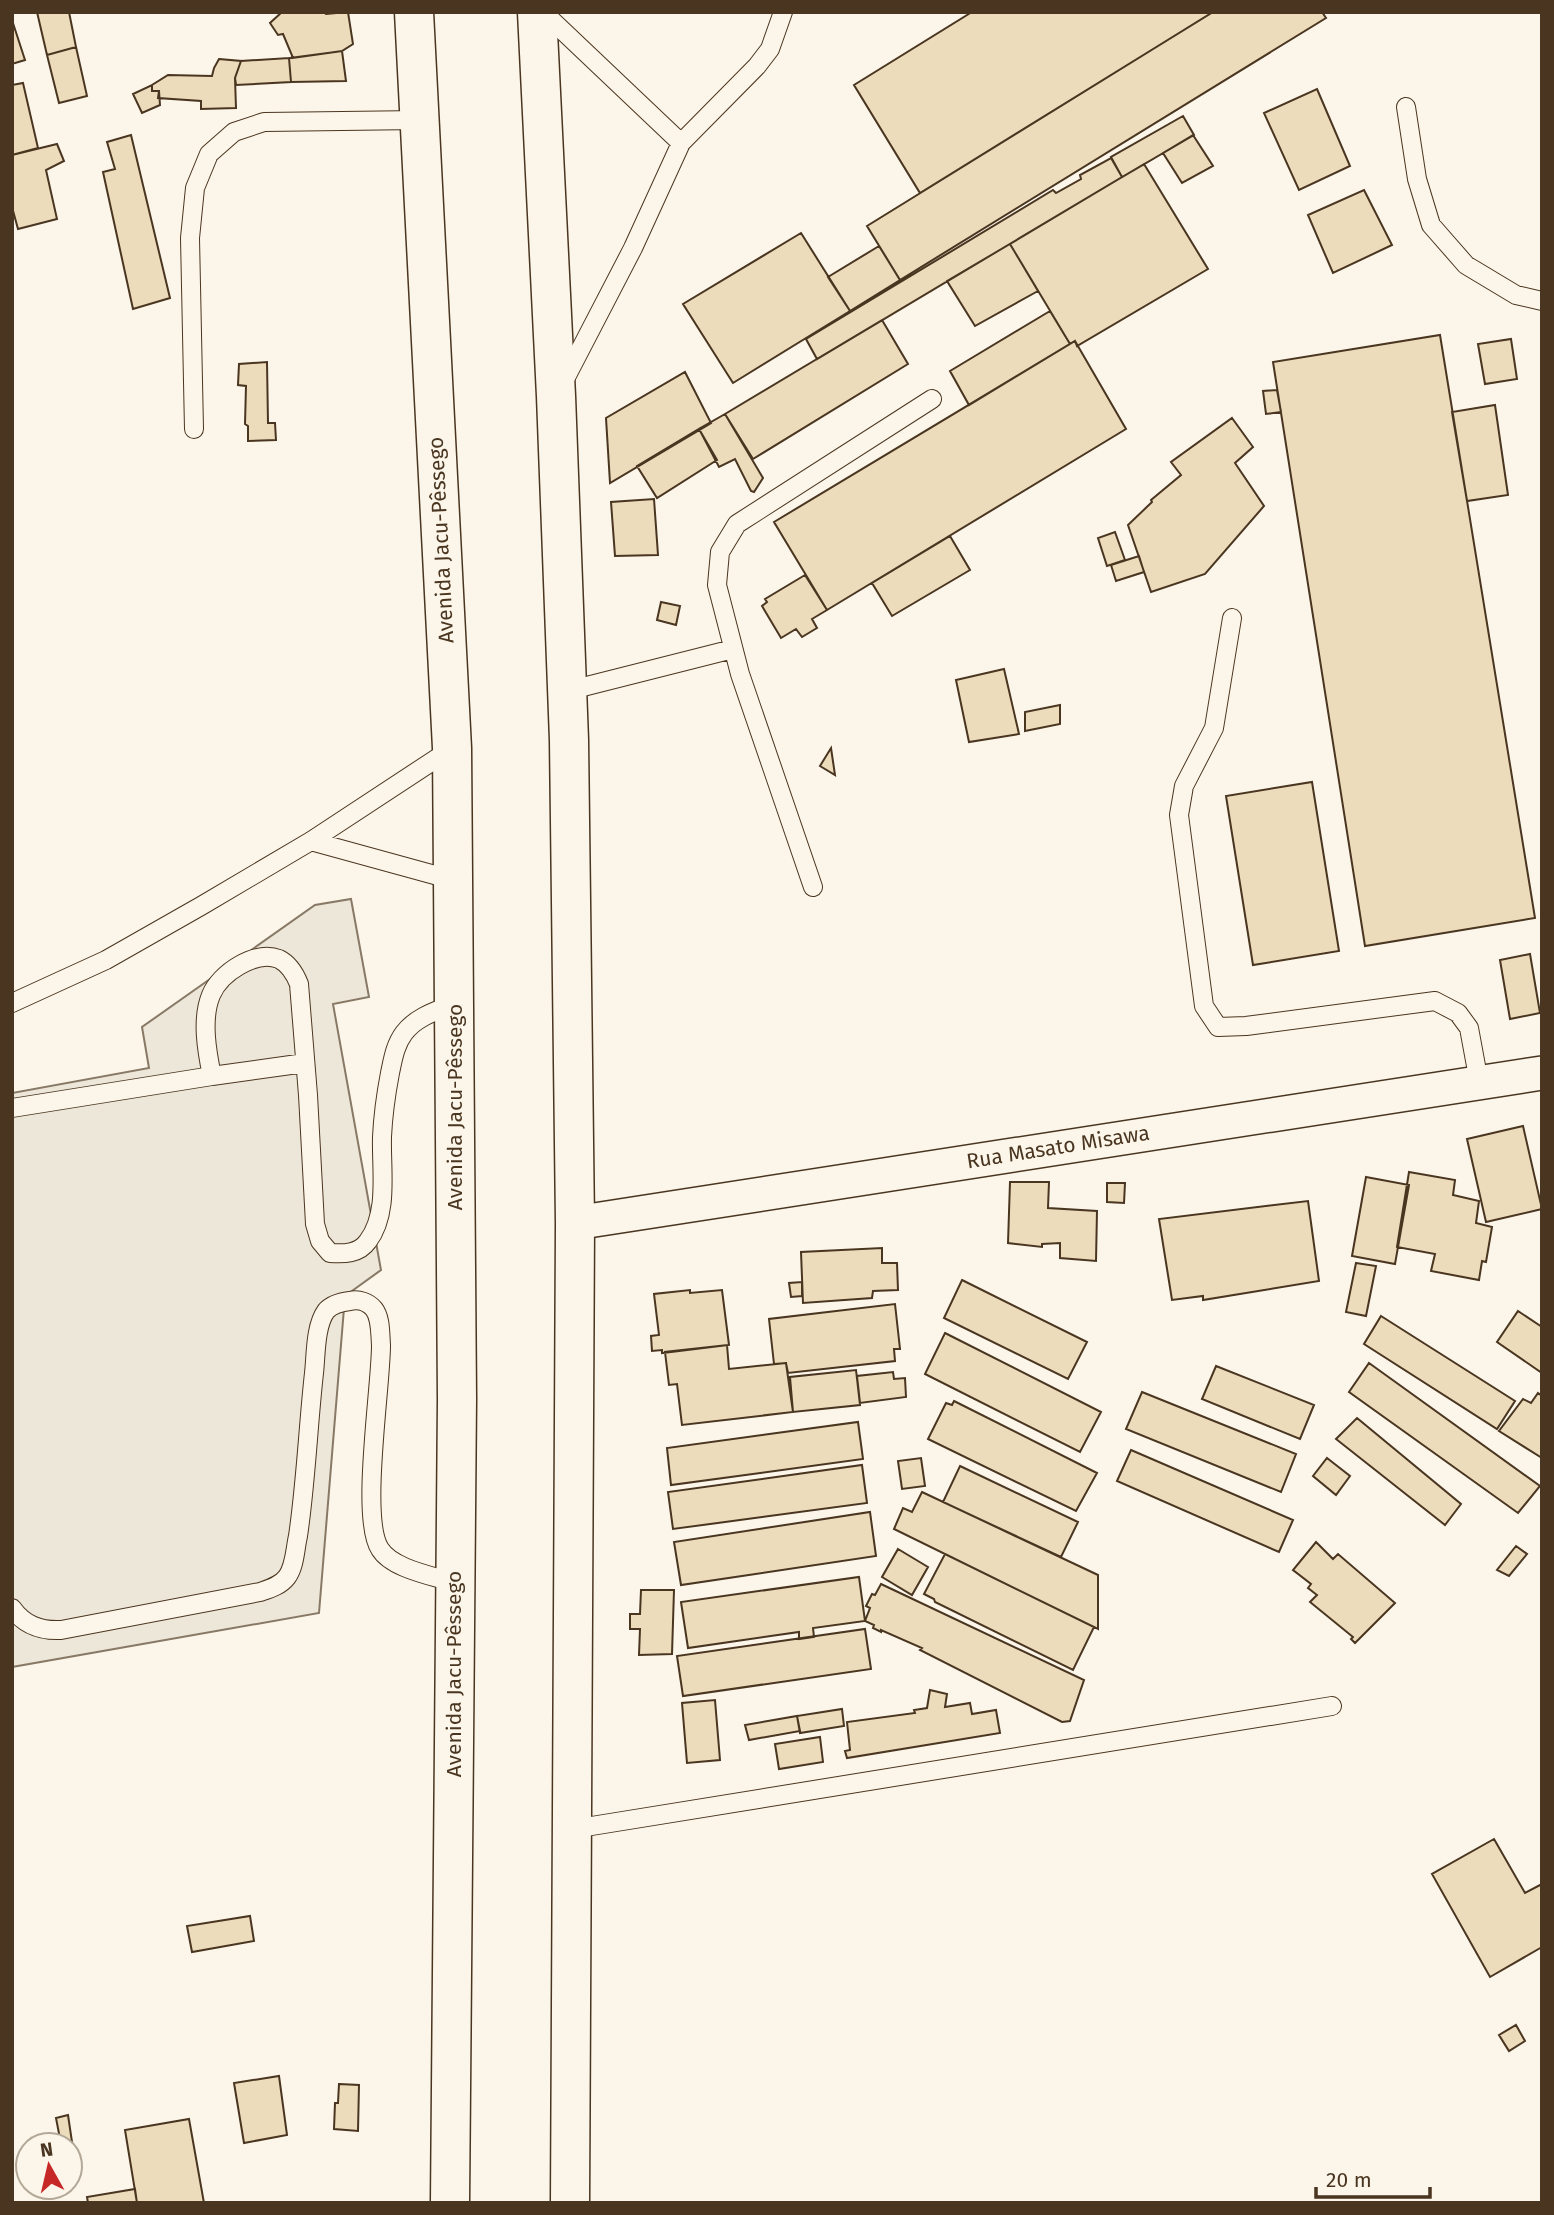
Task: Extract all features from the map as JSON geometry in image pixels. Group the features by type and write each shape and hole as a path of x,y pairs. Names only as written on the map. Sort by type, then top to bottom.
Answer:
{"highway":[{"name":"Avenida Jacu-Pêssego","path":"414,12 452,748 457,1399 450,2203"},
{"path":"537,12 567,691 575,1223 570,2203"}],"street":[{"name":"Rua Masato Misawa","path":"575,1223 1542,1073"}],"lane":[{"path":"543,12 681,143"},
{"path":"556,396 633,248 681,143 757,66 770,49 783,12"},
{"path":"1406,107 1417,179 1431,225 1466,265 1516,295 1542,301"},
{"path":"194,429 190,238 195,188 209,154 234,132 264,122 420,120"},
{"path":"813,887 733,649 717,585 720,552 737,524 932,398"},
{"path":"1232,618 1214,728 1184,786 1179,815 1204,1006 1218,1027 1246,1026 1435,1001 1458,1013 1469,1028 1479,1082"},
{"path":"567,691 733,649"},
{"path":"12,1003 106,960 311,841 452,748"},
{"path":"311,841 453,880"},
{"path":"212,1076 207,1029 211,995 231,971 257,959 276,958 295,976 300,995 314,1224 320,1241 330,1252 344,1254 356,1251 368,1242 380,1213 382,1134 394,1052 403,1034 413,1024 454,1004"},
{"path":"12,1108 305,1063"},
{"path":"12,1608 20,1619 30,1625 47,1630 61,1630 260,1592 279,1584 287,1576 294,1560 322,1321 327,1310 336,1304 352,1300 363,1301 375,1310 380,1326 381,1362 372,1496 372,1523 376,1542 387,1559 455,1583"},
{"path":"573,1829 1332,1706"}],"shaded area":[{"path":"351,899 369,997 333,1004 381,1270 345,1296 319,1613 12,1667 12,1093 149,1068 142,1027 315,905"}],"building":[{"path":"37,12 69,12 76,47 47,55"},
{"path":"282,12 348,12 353,44 342,51 293,58 283,34 278,35 270,23"},
{"path":"972,12 1213,12 920,193 854,85"},
{"path":"1213,12 1322,12 1326,18 900,280 867,226"},
{"path":"12,20 25,60 12,64"},
{"path":"76,47 87,96 59,103 47,55"},
{"path":"342,51 346,81 291,82 289,58"},
{"path":"289,58 291,82 236,85 235,78 241,61"},
{"path":"219,59 241,61 235,78 236,108 201,109 201,101 158,98 159,91 152,91 152,85 168,75 212,76"},
{"path":"23,83 38,148 12,155 12,85"},
{"path":"152,85 152,91 159,91 160,105 142,113 133,94"},
{"path":"1317,89 1350,166 1299,190 1264,113"},
{"path":"1183,116 1194,135 1122,177 1111,157"},
{"path":"131,135 170,298 133,309 103,172 115,169 107,142"},
{"path":"1193,135 1213,166 1182,183 1163,153"},
{"path":"57,144 64,161 46,170 57,219 18,229 12,207 12,155"},
{"path":"1111,158 1122,177 817,359 806,339 1053,190 1056,193 1081,179 1080,175"},
{"path":"1144,164 1208,269 1077,346 1075,341 1070,344 1010,244"},
{"path":"1364,190 1392,245 1333,273 1308,215"},
{"path":"801,233 850,311 733,383 683,304"},
{"path":"1010,244 1038,291 975,326 947,281"},
{"path":"879,246 900,280 850,311 828,277"},
{"path":"1050,311 1070,344 969,405 950,371"},
{"path":"882,320 908,364 753,459 725,414"},
{"path":"1440,335 1535,918 1365,946 1273,362"},
{"path":"1511,339 1517,379 1485,384 1478,344"},
{"path":"1075,341 1126,429 827,610 774,522"},
{"path":"267,362 268,423 275,423 276,440 248,441 248,426 245,424 246,386 238,385 239,364"},
{"path":"685,372 711,423 610,483 606,418"},
{"path":"1277,390 1281,412 1266,414 1263,391"},
{"path":"1495,405 1508,495 1467,501 1452,412"},
{"path":"725,414 763,478 754,492 751,491 735,459 719,467 699,429"},
{"path":"1232,418 1253,447 1235,463 1264,506 1205,574 1151,592 1128,525 1151,500 1181,475 1171,462"},
{"path":"699,429 717,460 657,498 637,466"},
{"path":"654,499 658,555 615,556 611,502"},
{"path":"1115,532 1125,560 1107,566 1098,538"},
{"path":"950,536 970,570 892,616 872,583"},
{"path":"1139,556 1144,572 1116,581 1111,565"},
{"path":"805,575 827,610 812,619 817,628 802,637 796,629 781,638 762,606 767,602 765,599"},
{"path":"661,602 680,606 676,625 657,620"},
{"path":"1004,669 1019,734 969,742 956,680"},
{"path":"1060,705 1060,724 1025,731 1025,712"},
{"path":"831,748 835,775 820,766"},
{"path":"1312,782 1339,951 1253,965 1226,796"},
{"path":"1530,954 1540,1013 1510,1019 1500,960"},
{"path":"1523,1126 1542,1209 1486,1222 1467,1139"},
{"path":"1409,1172 1455,1180 1453,1195 1479,1201 1476,1223 1492,1227 1486,1262 1482,1261 1479,1280 1431,1271 1435,1254 1397,1247"},
{"path":"1366,1177 1409,1185 1395,1264 1352,1256"},
{"path":"1010,1182 1049,1182 1048,1208 1097,1211 1096,1261 1060,1258 1060,1243 1042,1244 1042,1247 1008,1243"},
{"path":"1107,1183 1125,1183 1124,1203 1107,1202"},
{"path":"1308,1201 1319,1281 1203,1300 1203,1296 1172,1300 1159,1219"},
{"path":"882,1248 882,1263 897,1263 898,1290 873,1291 872,1298 803,1303 801,1252"},
{"path":"1356,1263 1376,1266 1366,1316 1346,1312"},
{"path":"962,1280 1087,1342 1068,1379 944,1318"},
{"path":"802,1282 802,1296 791,1297 789,1283"},
{"path":"690,1290 690,1293 722,1290 729,1345 662,1353 662,1350 652,1351 651,1336 659,1335 654,1294"},
{"path":"895,1304 900,1349 894,1349 895,1361 788,1373 786,1363 774,1364 769,1319"},
{"path":"1518,1311 1542,1327 1542,1373 1497,1342"},
{"path":"1381,1316 1515,1401 1497,1429 1364,1344"},
{"path":"945,1333 1101,1412 1080,1452 925,1374"},
{"path":"727,1345 729,1369 786,1363 793,1412 682,1425 677,1384 669,1385 665,1352"},
{"path":"1369,1363 1540,1486 1518,1513 1349,1392"},
{"path":"1216,1366 1314,1405 1300,1439 1202,1399"},
{"path":"856,1370 860,1405 793,1412 790,1377"},
{"path":"893,1372 894,1379 905,1378 906,1397 860,1403 857,1376"},
{"path":"1142,1392 1296,1454 1281,1492 1126,1429"},
{"path":"1538,1393 1542,1396 1542,1458 1499,1431 1523,1399 1531,1403"},
{"path":"954,1401 1097,1473 1076,1511 928,1439 946,1403 952,1405"},
{"path":"1357,1418 1461,1504 1445,1525 1336,1439"},
{"path":"858,1422 863,1459 671,1485 667,1448"},
{"path":"1131,1450 1293,1520 1279,1552 1117,1481"},
{"path":"921,1458 925,1486 902,1489 898,1461"},
{"path":"1327,1458 1350,1476 1336,1495 1313,1476"},
{"path":"862,1465 867,1503 673,1529 668,1492"},
{"path":"960,1466 1078,1522 1061,1557 943,1502"},
{"path":"922,1492 1098,1575 1098,1629 894,1529 903,1508 912,1512"},
{"path":"870,1512 876,1556 681,1585 674,1542"},
{"path":"1316,1542 1333,1559 1338,1554 1395,1603 1355,1643 1351,1639 1353,1637 1310,1602 1317,1595 1308,1588 1311,1584 1293,1570"},
{"path":"1516,1546 1527,1554 1509,1576 1497,1570"},
{"path":"898,1549 928,1567 912,1595 882,1577"},
{"path":"945,1554 1094,1627 1073,1670 935,1602 924,1594"},
{"path":"859,1577 865,1621 813,1628 814,1637 799,1639 799,1632 688,1648 681,1602"},
{"path":"881,1584 1084,1680 1070,1721 1062,1722 920,1650 922,1648 873,1628 874,1625 865,1621 870,1608 866,1606"},
{"path":"641,1590 674,1590 672,1654 639,1655 640,1629 630,1629 630,1614 640,1614"},
{"path":"865,1629 871,1669 683,1696 677,1656"},
{"path":"930,1690 947,1694 945,1707 970,1703 972,1714 996,1710 1000,1733 847,1758 845,1751 850,1750 847,1722 915,1713 914,1710 927,1708"},
{"path":"715,1700 720,1760 687,1763 682,1703"},
{"path":"842,1709 844,1726 800,1733 797,1716"},
{"path":"797,1716 800,1731 749,1740 745,1725"},
{"path":"820,1737 823,1762 779,1769 775,1744"},
{"path":"1494,1839 1525,1893 1542,1884 1542,1947 1490,1977 1432,1874"},
{"path":"250,1916 254,1941 192,1952 187,1926"},
{"path":"1516,2025 1525,2041 1509,2051 1499,2035"},
{"path":"279,2076 287,2135 244,2143 234,2083"},
{"path":"339,2084 359,2085 358,2131 334,2129"},
{"path":"68,2115 70,2131 58,2131 56,2118"},
{"path":"189,2119 204,2203 137,2203 125,2130"},
{"path":"135,2189 137,2203 88,2203 87,2197"}]}
